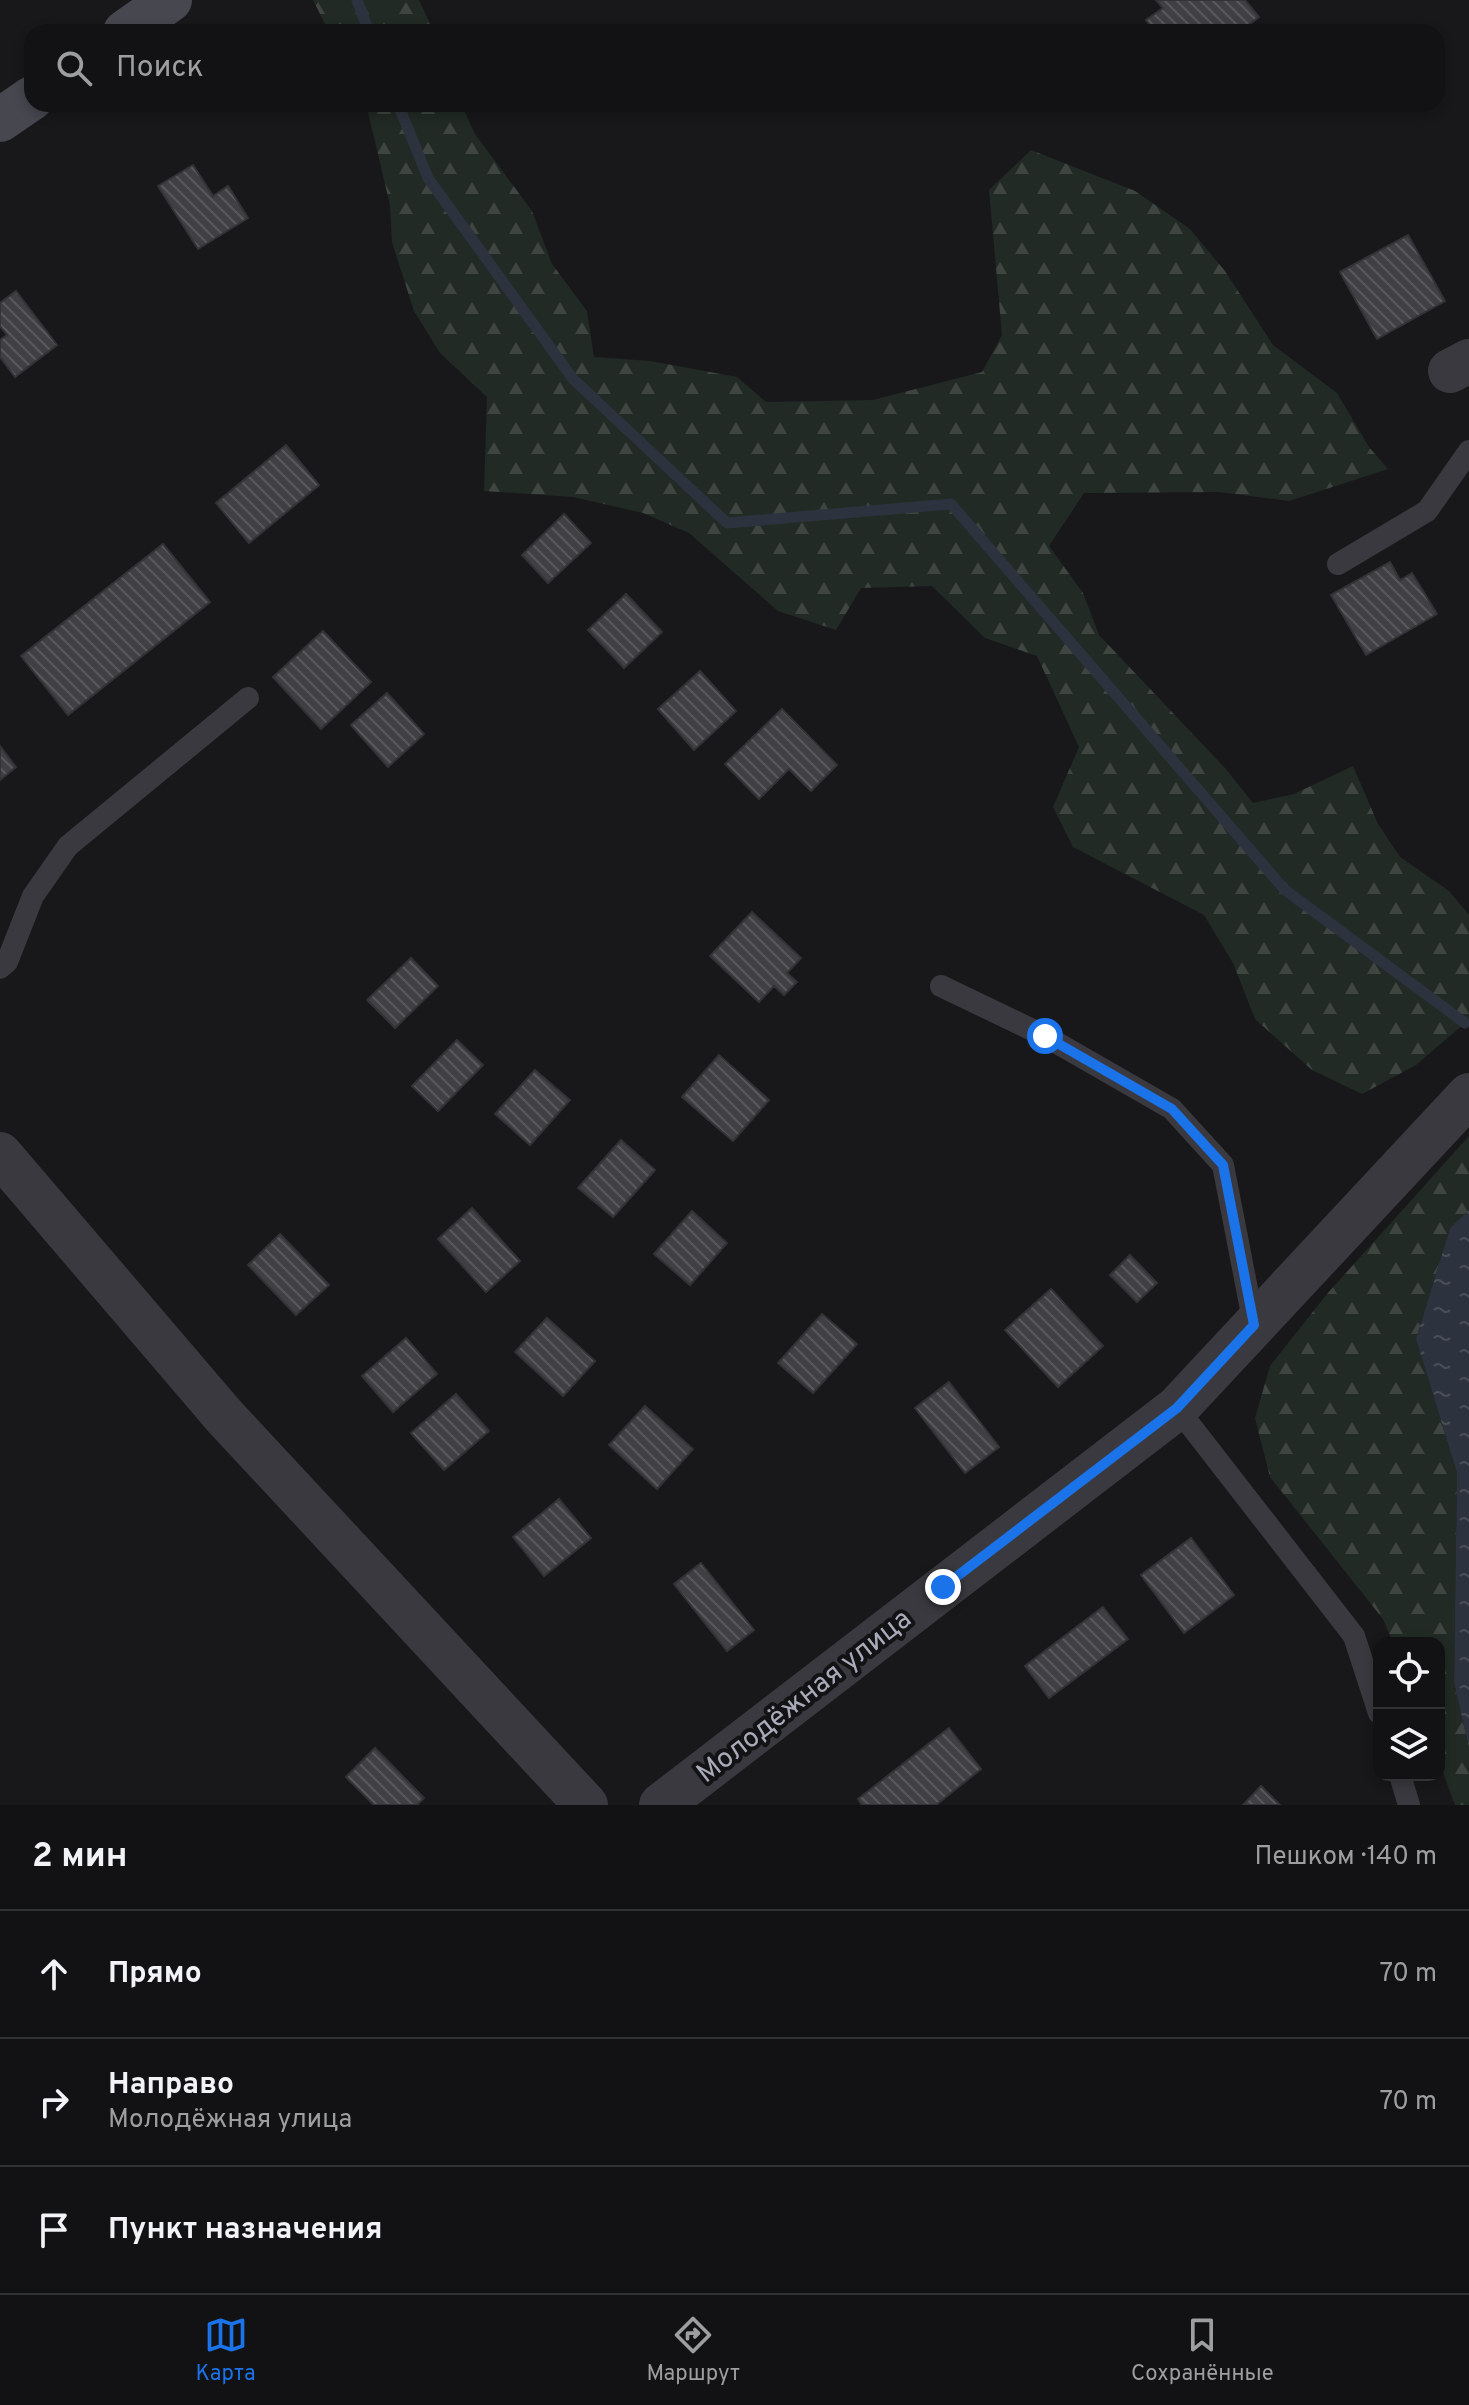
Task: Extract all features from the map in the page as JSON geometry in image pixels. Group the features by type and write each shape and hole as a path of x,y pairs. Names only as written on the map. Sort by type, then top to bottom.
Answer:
{"street":[{"path":"136,24 170,0"},
{"path":"0,120 24,104"},
{"name":"Молодёжная улица","path":"661,1805 1177,1408 1469,1095"},
{"path":"0,1154 224,1416 586,1805"}],"lane":[{"path":"1338,564 1427,511 1469,451"},
{"path":"0,968 7,962 33,896 68,846 248,698"},
{"path":"941,986 1045,1036 1172,1109 1223,1165 1254,1325"},
{"path":"1177,1408 1354,1636 1378,1709"},
{"path":"1402,1781 1409,1805"}],"green space":[{"path":"313,0 419,0 430,24 325,24"},
{"path":"368,112 465,112 475,134 532,211 552,264 587,311 594,357 650,361 737,377 766,402 873,400 982,372 1002,335 989,190 1031,150 1135,191 1190,229 1225,271 1273,345 1337,393 1369,447 1388,469 1289,501 1219,492 1084,493 1049,546 1083,593 1099,635 1225,768 1253,803 1294,794 1353,766 1378,824 1400,857 1449,891 1469,915 1469,1018 1416,1065 1362,1094 1312,1070 1255,1019 1233,963 1204,915 1073,847 1053,807 1079,747 1037,656 985,638 932,586 861,588 836,630 778,611 689,533 643,513 573,497 484,491 487,397 440,353 414,311 392,242 390,205"},
{"path":"1469,1136 1469,1210 1450,1228 1416,1339 1457,1473 1454,1682 1469,1748 1469,1805 1455,1805 1445,1778 1445,1637 1390,1637 1383,1619 1270,1477 1255,1418 1270,1366 1327,1294"}],"water":[{"path":"1469,1210 1469,1748 1454,1682 1457,1473 1416,1339 1450,1228"}],"building":[{"path":"1156,0 1245,0 1259,17 1250,24 1149,24 1146,20 1163,8"},
{"path":"193,165 213,196 228,186 248,218 198,249 158,186"},
{"path":"1408,235 1445,301 1377,339 1340,272"},
{"path":"16,291 57,345 15,377 0,357 0,340 7,335 0,326 0,303"},
{"path":"286,445 319,485 249,543 216,503"},
{"path":"564,514 591,543 548,583 522,555"},
{"path":"163,544 210,602 68,715 21,656"},
{"path":"1390,562 1400,580 1412,573 1437,614 1366,655 1331,595"},
{"path":"626,594 662,632 624,668 588,630"},
{"path":"323,631 371,682 321,729 273,677"},
{"path":"700,671 736,711 694,750 658,709"},
{"path":"387,693 424,734 388,767 351,725"},
{"path":"782,709 837,765 811,791 789,769 759,799 725,764"},
{"path":"0,746 16,767 0,780"},
{"path":"752,912 801,958 787,973 797,982 784,995 774,986 759,1002 710,956"},
{"path":"411,958 438,986 395,1028 367,1000"},
{"path":"457,1040 483,1065 438,1111 412,1086"},
{"path":"719,1055 769,1100 733,1141 682,1097"},
{"path":"535,1070 570,1100 530,1145 495,1114"},
{"path":"621,1140 655,1170 613,1217 578,1188"},
{"path":"472,1208 520,1261 486,1292 438,1239"},
{"path":"692,1211 727,1243 690,1285 654,1254"},
{"path":"280,1234 329,1285 296,1315 248,1265"},
{"path":"1130,1255 1157,1283 1137,1302 1110,1275"},
{"path":"1051,1289 1103,1346 1058,1387 1005,1330"},
{"path":"822,1314 857,1344 813,1393 778,1363"},
{"path":"547,1318 595,1361 563,1396 515,1352"},
{"path":"406,1338 437,1374 393,1412 362,1376"},
{"path":"949,1382 999,1447 965,1473 915,1408"},
{"path":"456,1394 489,1431 444,1470 411,1433"},
{"path":"645,1406 693,1449 657,1489 609,1445"},
{"path":"559,1499 591,1538 544,1576 513,1537"},
{"path":"1191,1538 1234,1595 1184,1633 1141,1575"},
{"path":"701,1563 754,1630 727,1651 674,1584"},
{"path":"1103,1607 1128,1639 1049,1698 1025,1666"},
{"path":"949,1728 981,1769 936,1805 862,1805 858,1799"},
{"path":"375,1748 424,1798 417,1805 374,1805 346,1777"},
{"path":"1261,1786 1280,1805 1243,1805"}],"waterway":[{"path":"357,0 366,24"},
{"path":"401,112 428,178 573,379 727,523 951,504 1285,890 1465,1023"}],"route":[{"path":"943,1587 1177,1408 1254,1325 1223,1165 1172,1109 1045,1036"}]}
